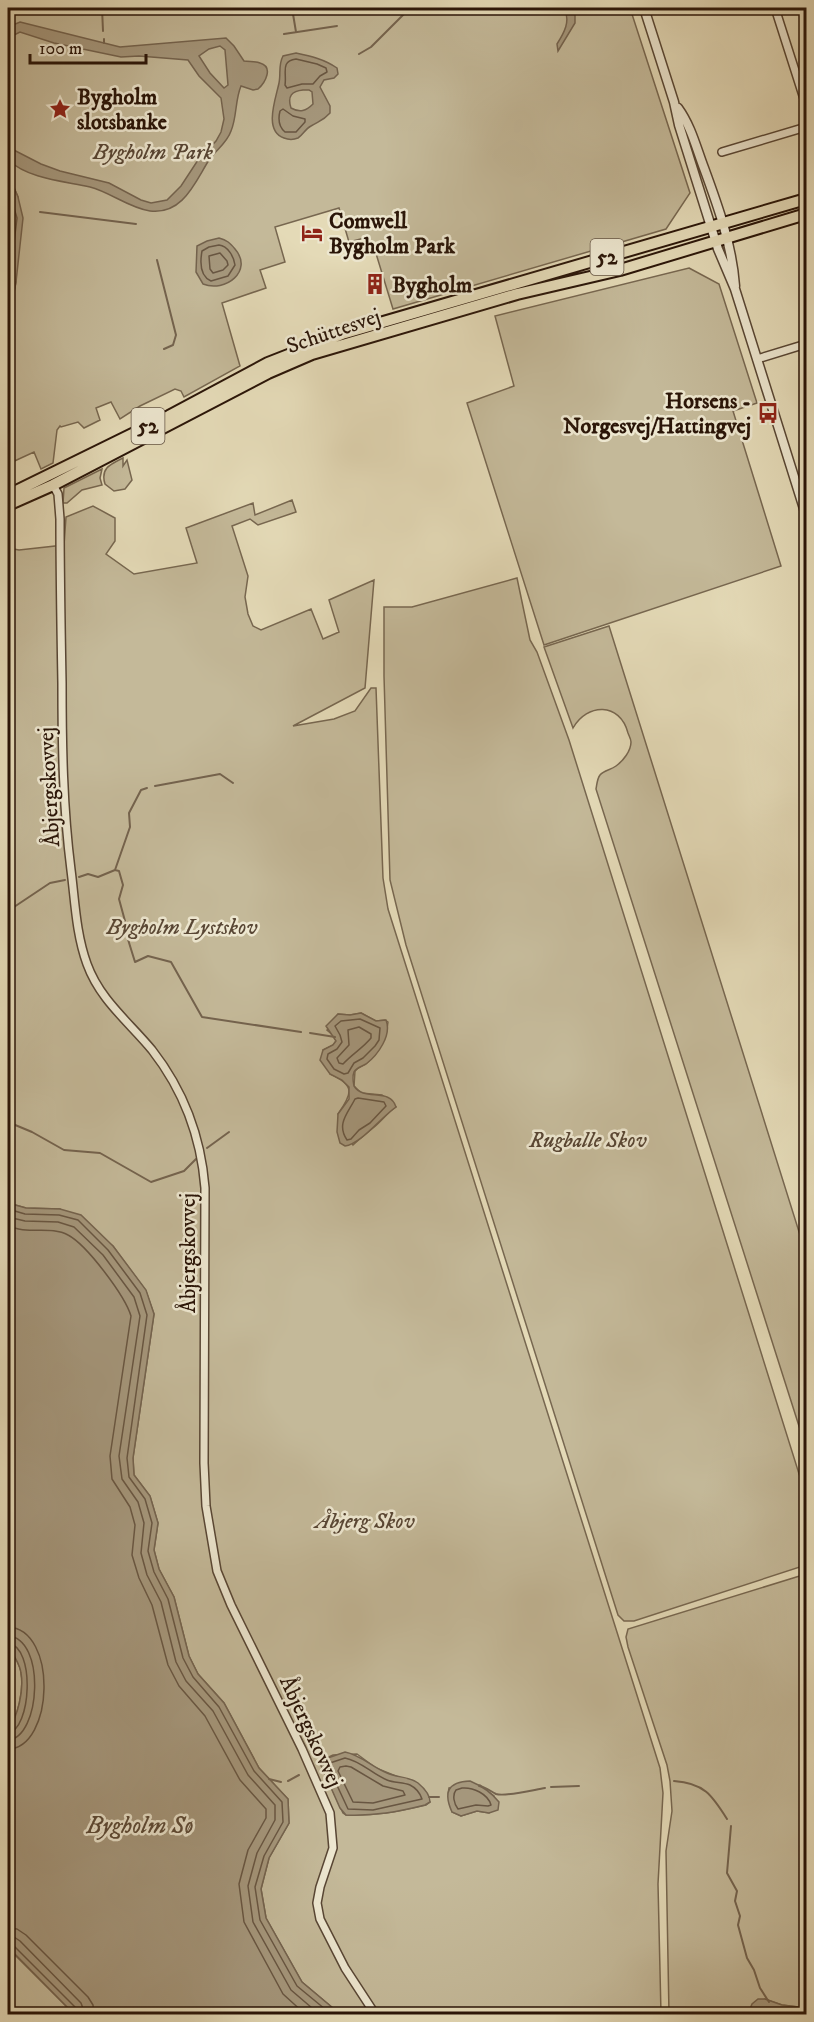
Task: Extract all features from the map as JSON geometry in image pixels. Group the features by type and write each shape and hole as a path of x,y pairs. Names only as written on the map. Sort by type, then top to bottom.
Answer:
{"main road":[{"name":"52","path":"711,226 807,199"},
{"name":"52","path":"727,238 807,214"},
{"name":"Schüttesvej","path":"8,495 168,416 268,363 309,346 711,226"},
{"name":"Schüttesvej","path":"8,505 53,485 249,383 312,354 517,294 620,270 727,238"}],"street":[{"path":"644,8 715,242 735,289"},
{"path":"776,8 807,105"},
{"path":"674,102 688,122 723,223 735,289 807,515"},
{"path":"722,152 807,127"},
{"path":"757,359 807,344"},
{"name":"Åbjergskovvej","path":"53,485 58,494 60,519 66,826 81,944 99,989 106,1000 152,1051 165,1070 196,1132 203,1159 205,1188 204,1463 206,1506 217,1571 231,1605 302,1749 330,1814 333,1848 317,1903 320,1919 345,1968 375,2014"}],"green space":[{"name":"Bygholm Park","path":"8,8 630,8 690,193 666,229 393,309 374,247 364,238 349,242 339,208 275,227 285,262 260,270 266,288 222,303 240,366 184,397 181,391 175,389 140,406 120,419 111,402 96,408 100,420 84,428 78,422 60,426 57,430 53,463 41,469 34,452 8,464 8,323 16,282 18,197 8,174"},
{"path":"689,268 719,284 757,403 733,411 781,566 544,645 467,403 514,386 495,316"},
{"path":"123,458 123,466 127,460 132,480 125,489 114,491 105,484 105,470"},
{"path":"102,469 100,478 102,485 82,490 67,503 63,503 64,488"},
{"path":"292,500 296,512 258,525 250,519 232,526 248,576 245,597 253,626 261,630 311,609 323,639 339,632 329,600 374,580 365,688 293,726 334,719 355,711 371,688 376,688 383,878 388,909 660,1768 663,1793 658,1884 661,2014 340,2014 302,1982 266,1918 261,1889 269,1858 289,1823 288,1799 259,1768 224,1703 198,1674 189,1656 174,1597 159,1569 154,1550 158,1523 150,1496 134,1475 133,1458 154,1314 146,1291 113,1246 60,1209 26,1208 8,1203 8,548 19,550 64,545 66,517 93,506 115,518 115,541 106,554 134,574 197,563 186,528 253,503 255,515","holes":["361,1013 376,1021 388,1022 379,1050 367,1063 355,1071 354,1086 361,1093 382,1095 396,1107 353,1145 338,1114 347,1100 349,1090 344,1082 330,1074 323,1050 336,1041 327,1030 338,1014","357,1754 376,1768 398,1777 430,1802 426,1805 386,1813 346,1815 320,1763 333,1755","480,1785 494,1796 489,1813 477,1811 461,1816 452,1812 449,1788"]},
{"name":"Rugballe Skov","path":"517,578 530,640 537,652 569,740 806,1496 806,1565 634,1621 624,1621 618,1615 406,945 390,880 384,607 412,607"},
{"path":"609,626 806,1254 806,1448 596,789 600,775 616,766 626,756 631,742 624,723 611,711 594,710 579,720 573,728 544,647"},
{"path":"806,1574 806,2008 782,2005 765,1999 748,2010 748,2014 669,2014 666,1851 672,1811 670,1781 667,1765 628,1647 626,1637 628,1629"},
{"path":"8,1647 18,1663 22,1680 17,1710 8,1729"},
{"path":"8,1947 10,1950 74,2014 8,2014"}],"water":[{"path":"564,8 575,8 575,23 558,51 557,44 567,22"},
{"path":"20,22 120,47 226,38 244,61 264,65 267,68 267,75 258,89 253,90 241,86 229,135 209,160 187,195 171,208 150,211 135,207 97,189 26,171 8,160 8,147 60,171 109,183 141,200 151,203 167,200 181,186 198,160 216,141 221,132 224,119 221,98 199,76 188,60 139,56 121,57 54,43 20,32 8,38 8,27","holes":["220,46 225,50 228,85 224,88 199,56 209,49"]},
{"path":"296,53 317,58 337,68 338,74 334,78 324,80 320,87 330,106 330,113 309,127 298,138 293,139 286,139 278,134 272,121 283,56","holes":["309,90 312,92 313,104 303,110 291,108 291,95"]},
{"path":"8,174 18,197 23,218 16,282 8,323"},
{"path":"219,238 230,243 240,257 239,272 228,283 211,286 203,284 196,272 197,246"},
{"path":"361,1013 376,1021 386,1020 387,1032 383,1044 375,1055 354,1072 354,1086 358,1091 388,1098 396,1107 358,1140 345,1146 340,1143 337,1132 338,1114 349,1099 349,1087 342,1080 330,1074 320,1060 323,1050 336,1041 326,1026 338,1014"},
{"name":"Bygholm Sø","path":"8,1203 26,1208 60,1209 81,1215 113,1246 146,1290 154,1314 133,1458 134,1475 150,1496 158,1523 154,1550 159,1569 174,1597 189,1656 198,1674 224,1703 259,1768 288,1799 289,1823 269,1858 261,1889 266,1918 302,1982 340,2014 74,2014 8,1947 8,1729 17,1710 22,1680 18,1663 8,1647"},
{"path":"345,1752 387,1773 414,1781 426,1791 430,1802 386,1813 346,1815 340,1808 320,1763 322,1760"},
{"path":"470,1781 496,1798 499,1802 498,1810 489,1813 477,1811 461,1816 452,1812 448,1799 449,1789 457,1783"},
{"path":"758,1999 806,2008 806,2014 748,2014 752,2004"}],"waterway":[{"path":"102,8 103,31"},
{"path":"292,8 296,32"},
{"path":"359,54 371,47 405,13 407,8"},
{"path":"284,34 337,26"},
{"path":"40,212 136,224"},
{"path":"157,260 176,335 173,345 164,349"},
{"path":"155,786 220,774 233,783"},
{"path":"115,870 130,827 129,813 141,790 147,788"},
{"path":"79,877 88,874 98,877 115,870 119,871 123,885 119,899 135,962 148,956 171,962 202,1017 301,1032"},
{"path":"8,911 50,883 65,880"},
{"path":"310,1033 335,1037"},
{"path":"8,1122 64,1150 100,1153 151,1182 184,1171 196,1159"},
{"path":"207,1148 229,1132"},
{"path":"288,1781 299,1775"},
{"path":"269,1779 281,1782"},
{"path":"674,1781 693,1784 706,1792 717,1803 727,1819"},
{"path":"479,1786 500,1795 545,1788"},
{"path":"551,1787 579,1786"},
{"path":"429,1797 439,1797"},
{"path":"731,1826 727,1873 737,1891 735,1901 740,1916 738,1925 747,1958 769,2002"}],"place":[{"name":"Bygholm slotsbanke","path":"60,109"},
{"name":"Comwell Bygholm Park","path":"312,233"},
{"name":"Bygholm","path":"375,284"},
{"name":"Horsens - Norgesvej/Hattingvej","path":"768,413"}],"park label":[{"name":"Bygholm Lystskov","path":"182,926"},
{"name":"Åbjerg Skov","path":"365,1520"}]}
